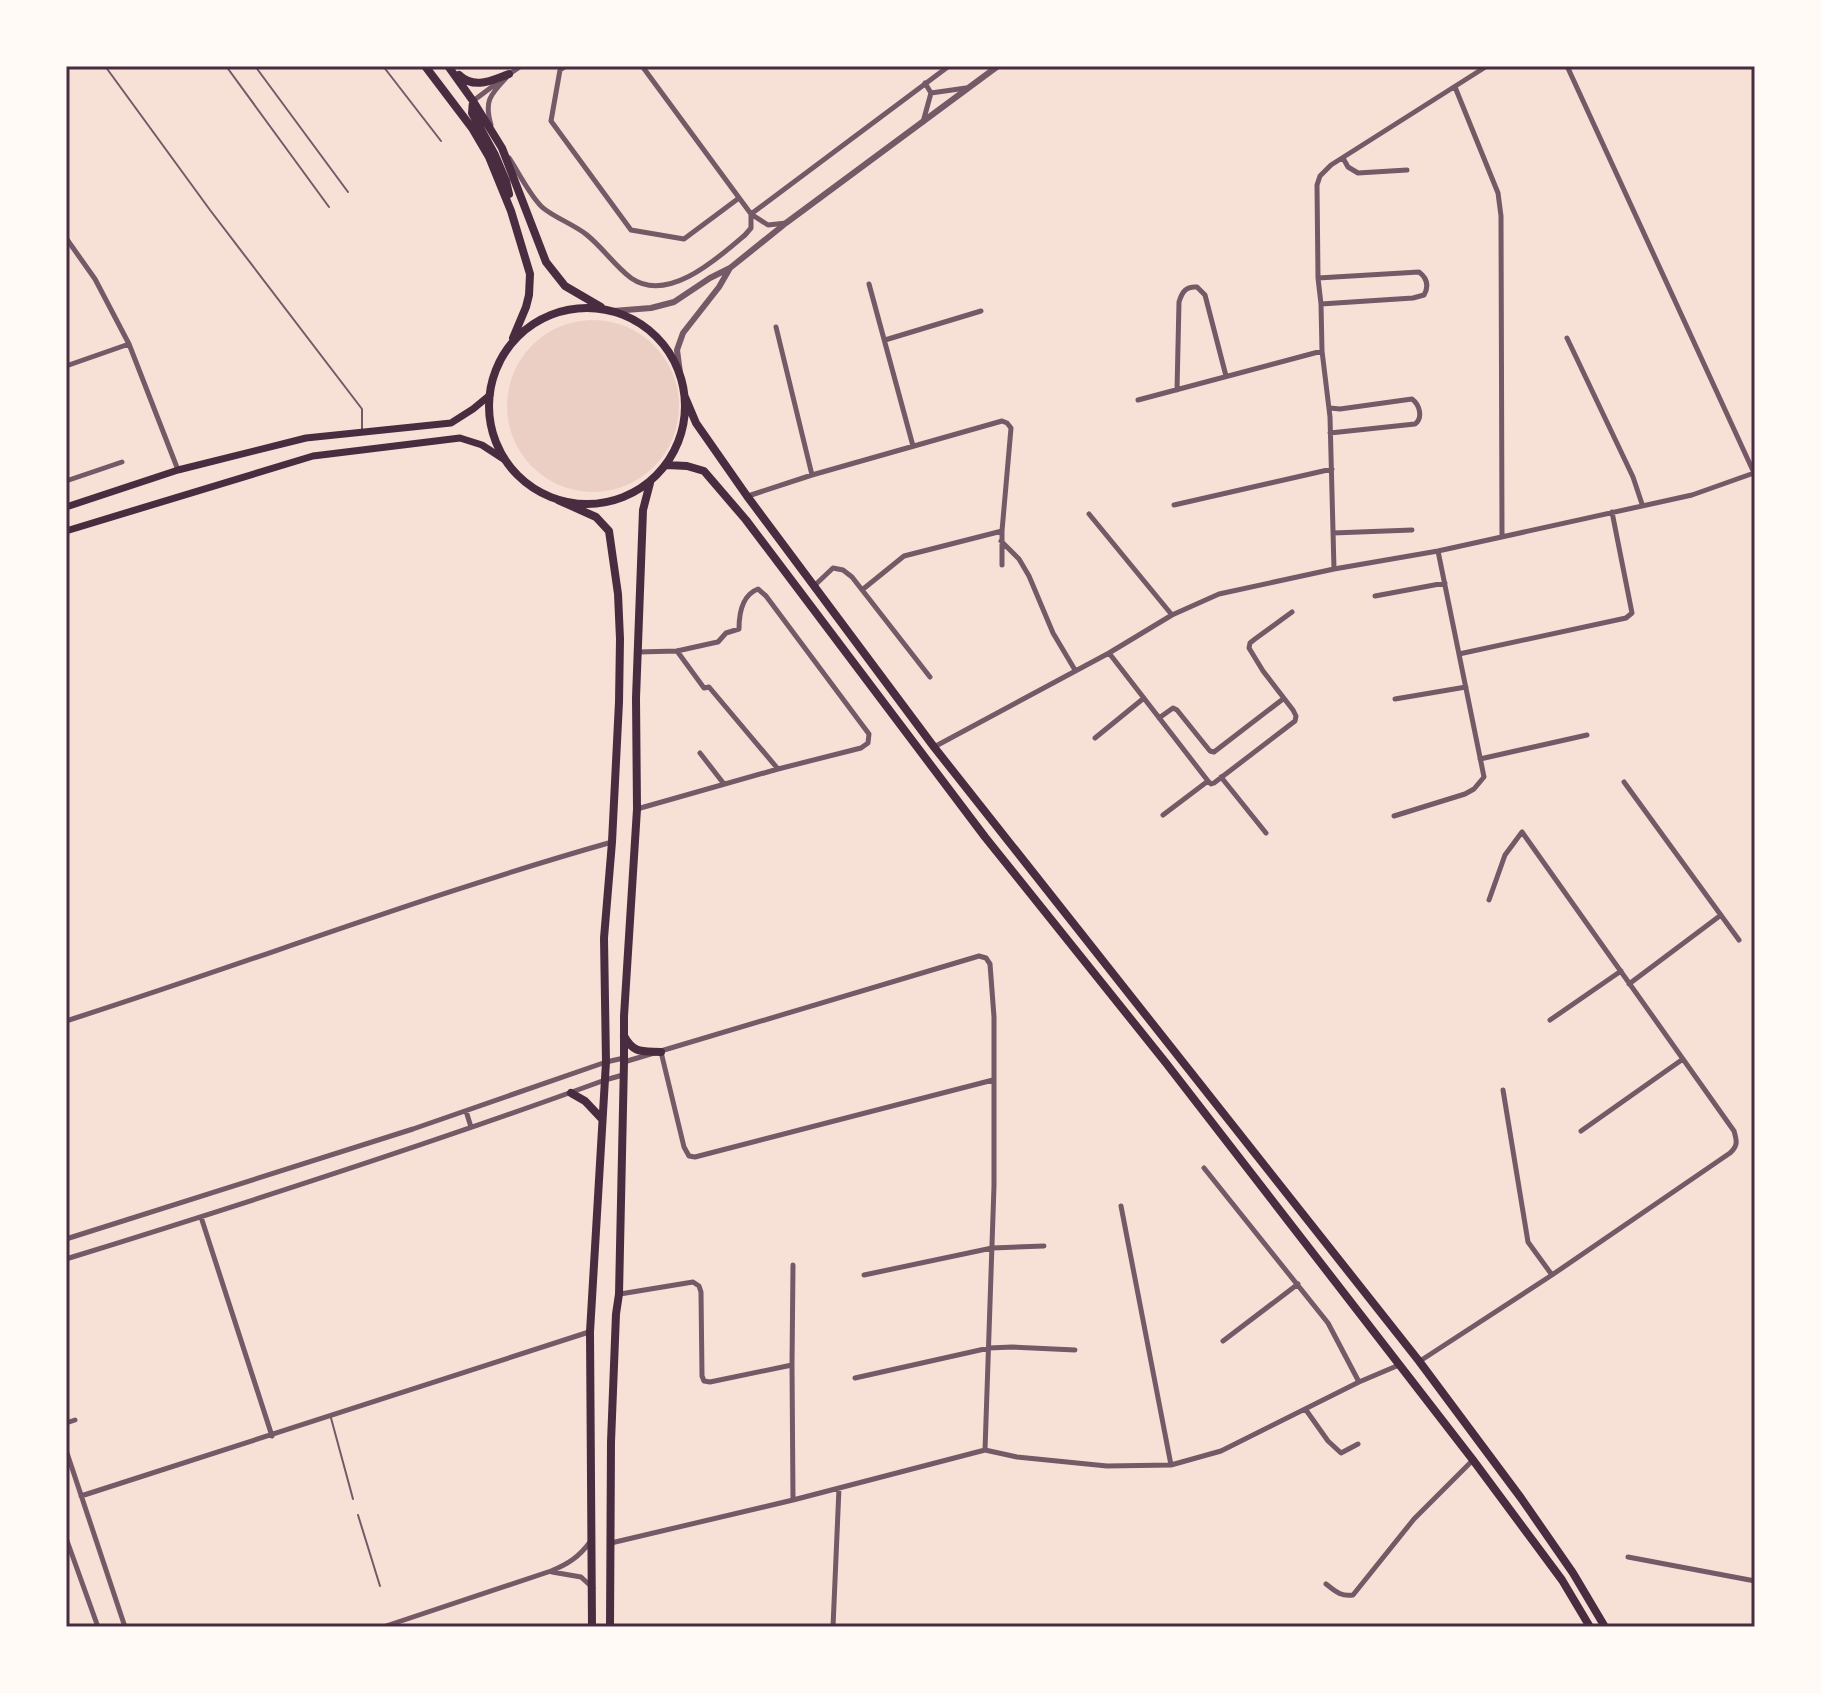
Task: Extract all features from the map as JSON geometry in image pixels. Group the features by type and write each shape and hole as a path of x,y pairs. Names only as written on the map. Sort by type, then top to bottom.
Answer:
{"main road":[{"path":"425,66 472,128 489,157 511,211 530,274 526,307 494,374 490,395 492,429 505,460"},
{"path":"449,66 471,83 482,84 509,74"},
{"path":"449,66 502,148 546,262 565,286 635,320 654,334 669,352 680,373 685,397 696,423 747,496 934,747 1419,1361 1564,1560 1605,1627"},
{"path":"473,101 472,113 506,181 511,211"},
{"path":"510,346 531,325 557,312 586,308 609,310"},
{"path":"66,507 178,470 306,438 451,423 490,395"},
{"path":"558,500 601,504 632,494 650,483 667,465 681,438 685,397"},
{"path":"66,531 313,456 460,438 482,445 505,460 528,485 596,517 609,531 618,594 620,639 612,842 604,938 606,1062 590,1332 592,1627"},
{"path":"667,465 704,471 746,520 985,837 1166,1063 1473,1460 1562,1580 1590,1627"},
{"path":"610,1627 611,1442 619,1294 624,1036 637,809 636,698 643,510 650,483"},
{"path":"624,1036 637,1051 661,1052"},
{"path":"571,1093 585,1101 603,1120"}],"street":[{"path":"473,101 521,66"},
{"path":"566,66 560,70 551,121 631,230 684,239 739,198"},
{"path":"642,66 751,214 768,225 786,223"},
{"path":"751,214 949,66"},
{"path":"609,310 651,308 674,302 730,268 998,66"},
{"path":"1334,569 1330,408 1322,351 1317,185 1320,176 1331,165 1487,66"},
{"path":"934,747 1109,653 1172,615 1219,594 1438,551 1692,495 1754,474 1567,66"},
{"path":"494,134 487,110 489,98 509,74"},
{"path":"923,122 931,93 925,83"},
{"path":"1455,87 1498,193 1501,216 1502,536"},
{"path":"931,93 969,88"},
{"path":"502,148 541,207 586,234 630,277 643,285 670,284 696,273 745,235 751,228 751,214"},
{"path":"1343,158 1348,167 1358,173 1407,170"},
{"path":"66,238 95,279 129,344 178,470"},
{"path":"680,373 677,350 683,333 730,268"},
{"path":"1318,278 1419,272 1425,277 1427,287 1424,295 1413,298 1321,304"},
{"path":"869,284 913,446"},
{"path":"1177,390 1179,302 1183,292 1190,287 1197,287 1205,295 1226,376"},
{"path":"885,340 981,311"},
{"path":"776,327 812,475"},
{"path":"1567,338 1633,477 1642,504"},
{"path":"66,366 129,344"},
{"path":"1138,400 1322,351"},
{"path":"1330,408 1412,399 1419,415 1415,424 1330,433"},
{"path":"747,496 1002,421 1011,428 1001,541 1002,565"},
{"path":"66,481 122,462"},
{"path":"1174,505 1332,469"},
{"path":"1459,654 1612,622 1632,613 1612,512"},
{"path":"1089,514 1172,615"},
{"path":"1333,533 1412,530"},
{"path":"862,590 904,556 1002,531"},
{"path":"1001,541 1019,559 1029,576 1053,633 1075,670"},
{"path":"1394,816 1465,794 1484,777 1438,551"},
{"path":"814,586 837,568 852,577 930,677"},
{"path":"1375,596 1445,583"},
{"path":"637,809 861,748 868,743 869,734 758,589 745,598 739,629 726,633 718,642 677,651 638,652"},
{"path":"1109,653 1211,784 1295,721 1293,710 1249,648 1250,643 1292,612"},
{"path":"677,651 704,688 709,687 778,769"},
{"path":"1395,699 1466,687"},
{"path":"1095,738 1144,698"},
{"path":"1159,718 1173,708 1177,710 1214,752 1283,699"},
{"path":"1480,759 1587,735"},
{"path":"700,753 724,784"},
{"path":"1221,777 1266,833"},
{"path":"1163,815 1208,781"},
{"path":"1624,782 1739,940"},
{"path":"1419,1361 1552,1275 1730,1153 1737,1141 1734,1131 1522,832 1505,855 1489,900"},
{"path":"66,1021 347,926 612,842"},
{"path":"1629,984 1721,915"},
{"path":"66,1239 466,1111 606,1062 661,1052 979,956 986,958 990,964 994,1017 994,1186 985,1450"},
{"path":"1550,1020 1621,971"},
{"path":"661,1052 684,1147 689,1156 695,1157 993,1080"},
{"path":"1581,1131 1683,1059"},
{"path":"66,1259 201,1217 623,1075"},
{"path":"1503,1090 1528,1242 1552,1275"},
{"path":"466,1111 471,1127"},
{"path":"1204,1168 1328,1323 1359,1382"},
{"path":"1121,1206 1171,1465"},
{"path":"201,1217 272,1436"},
{"path":"864,1275 992,1248 1044,1246"},
{"path":"793,1265 793,1500"},
{"path":"619,1294 693,1282 699,1286 704,1381 792,1365"},
{"path":"1223,1341 1298,1284"},
{"path":"81,1496 590,1332"},
{"path":"855,1378 989,1348 1075,1350"},
{"path":"611,1543 985,1450 1017,1457 1107,1466 1171,1465 1221,1451 1359,1382 1400,1365"},
{"path":"1306,1410 1328,1441 1341,1453 1358,1444"},
{"path":"66,1423 75,1420"},
{"path":"66,1450 125,1627"},
{"path":"1326,1584 1338,1593 1353,1595 1414,1519 1473,1460"},
{"path":"66,1476 74,1473"},
{"path":"833,1627 839,1488"},
{"path":"383,1627 568,1564 580,1556 593,1537"},
{"path":"66,1538 98,1627"},
{"path":"1628,1557 1755,1581"},
{"path":"551,1571 581,1577 593,1588"}],"lane":[{"path":"105,66 362,409 362,432"},
{"path":"226,66 329,207"},
{"path":"255,66 348,192"},
{"path":"383,66 441,141"},
{"path":"331,1417 353,1499"},
{"path":"358,1515 380,1586"}],"shaded area":[{"path":"593,320 626,326 654,345 673,373 679,406 673,439 654,467 626,486 593,492 560,486 532,467 513,439 507,406 513,373 532,345 560,326"}]}
